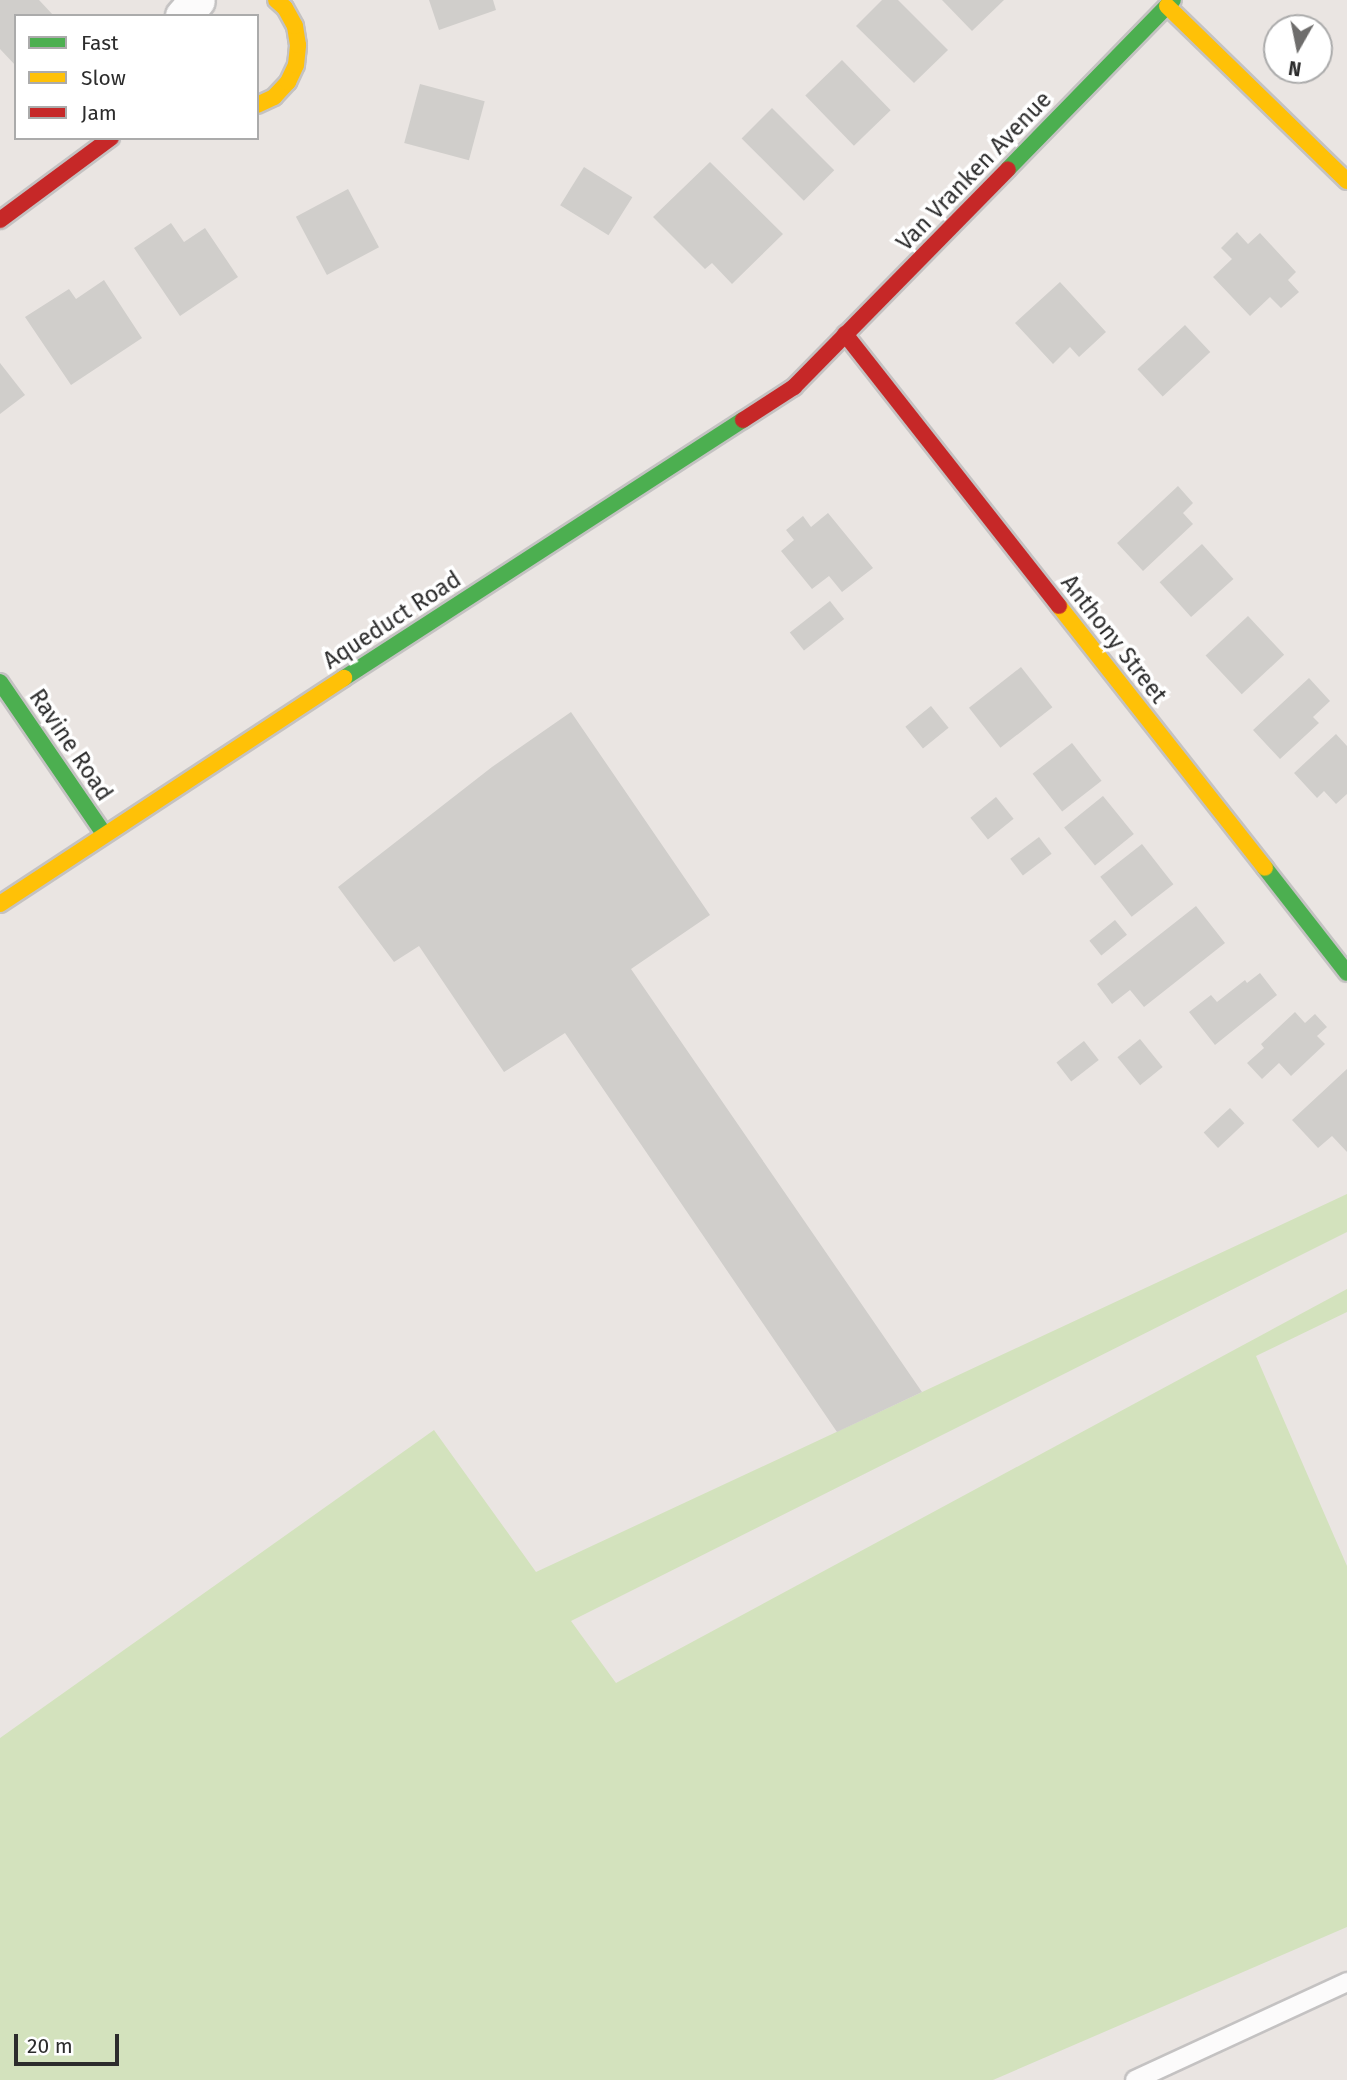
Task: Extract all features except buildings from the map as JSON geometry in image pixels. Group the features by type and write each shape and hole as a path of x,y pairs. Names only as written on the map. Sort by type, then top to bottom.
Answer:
{"street":[{"path":"185,14 197,0"},
{"path":"259,104 274,97 288,82 296,65 298,45 295,26 276,0"},
{"path":"1170,3 1347,181"},
{"name":"Van Vranken Avenue","path":"808,374 1170,3"},
{"path":"0,220 108,140"},
{"name":"Anthony Street","path":"845,334 1347,972"},
{"name":"Aqueduct Road","path":"0,904 794,387 808,374"},
{"name":"Ravine Road","path":"0,682 104,834"}],"lane":[{"path":"1135,2080 1347,1982"}],"green space":[{"path":"1347,1194 1347,1232 571,1621 616,1683 1347,1289 1347,1312 1256,1356 1347,1566 1347,1927 993,2080 0,2080 0,1738 434,1430 536,1572"}],"traffic: fast":[{"path":"1008,169 1173,0"},
{"path":"344,678 743,420"},
{"path":"0,682 104,834"},
{"path":"1265,868 1347,973"}],"traffic: slow":[{"path":"259,104 274,97 288,82 296,65 298,45 295,26 285,8 276,0"},
{"path":"1167,6 1347,181"},
{"path":"1059,606 1265,868"},
{"path":"0,904 344,678"}],"traffic: jam":[{"path":"0,220 108,140"},
{"path":"743,420 794,387 1008,169"},
{"path":"845,334 1059,606"}]}
